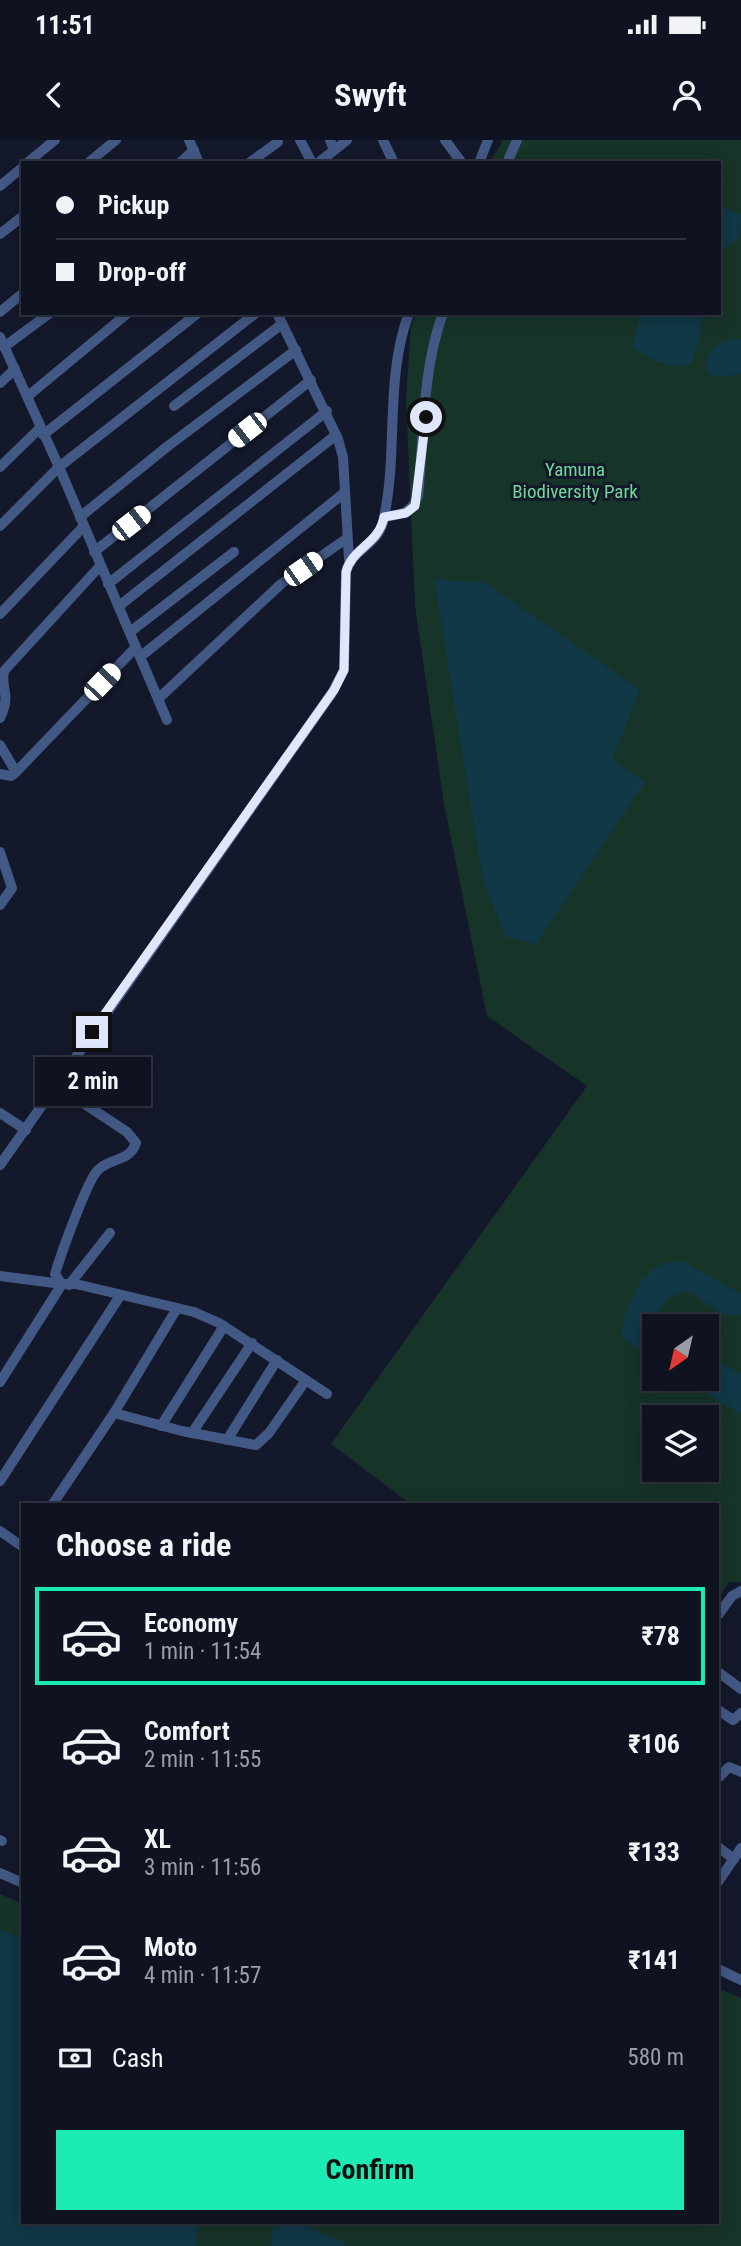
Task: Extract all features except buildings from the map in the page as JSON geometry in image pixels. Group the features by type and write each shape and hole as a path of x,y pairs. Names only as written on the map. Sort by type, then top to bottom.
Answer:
{"street":[{"path":"29,161 55,140"},
{"path":"90,161 116,140"},
{"path":"189,140 199,161"},
{"path":"300,140 311,161"},
{"path":"320,161 332,145 347,140"},
{"path":"383,140 393,161"},
{"path":"445,140 460,161"},
{"path":"480,161 488,140"},
{"path":"508,161 517,140"},
{"path":"252,161 278,142"},
{"path":"182,161 194,150"},
{"path":"0,186 21,169"},
{"path":"0,234 21,218"},
{"path":"0,312 21,295"},
{"path":"47,315 2,342 59,467 167,720"},
{"path":"28,396 126,315"},
{"path":"0,467 41,432 195,315"},
{"path":"0,526 59,467 253,315"},
{"path":"0,1165 334,690 344,670 346,572 349,559 343,457 327,411 278,315"},
{"path":"349,559 376,538 384,517 394,440 398,353 409,315"},
{"path":"384,517 406,513 415,506 418,496 431,365 442,315"},
{"path":"173,407 282,324"},
{"path":"0,614 82,522 168,446 296,350"},
{"path":"0,383 15,369"},
{"path":"94,552 311,380"},
{"path":"108,584 327,411"},
{"path":"119,606 336,435"},
{"path":"0,774 11,776 16,772 138,652 344,493"},
{"path":"158,699 281,584 346,539"},
{"path":"130,632 234,552"},
{"path":"0,718 8,698 1,677 100,566"},
{"path":"0,745 16,772"},
{"path":"0,852 12,888 0,905"},
{"path":"56,1085 127,1132 136,1143 125,1158 103,1166 92,1180 55,1274 65,1284"},
{"path":"0,1113 26,1130"},
{"path":"0,1382 65,1284 110,1233"},
{"path":"0,1276 76,1284 176,1310 194,1312 252,1343 327,1394"},
{"path":"0,1481 57,1397 120,1296"},
{"path":"53,1503 114,1413 176,1310"},
{"path":"162,1426 224,1326"},
{"path":"192,1433 252,1343"},
{"path":"228,1440 277,1360"},
{"path":"114,1413 192,1433 261,1443 306,1380"},
{"path":"0,1531 21,1545"},
{"path":"719,1614 732,1596 741,1591"},
{"path":"719,1673 741,1689"},
{"path":"719,1711 733,1720 741,1713"},
{"path":"719,1777 729,1767 741,1772"},
{"path":"719,1848 733,1859"},
{"path":"719,1880 741,1848"},
{"path":"0,1873 21,1882"},
{"path":"719,1969 741,1980"}],"green space":[{"name":"Yamuna Biodiversity Park","path":"503,140 741,140 741,1582 729,1582 719,1597 719,1503 409,1503 331,1444 587,1086 487,1016 444,804 415,606 406,399 411,326 416,315 721,315 721,161 491,161"},
{"path":"0,1894 21,1903 21,2224 719,2224 719,1988 741,1998 741,2246 0,2246"}],"water":[{"path":"721,207 741,215 740,237 721,251"},
{"path":"640,315 701,315 700,339 691,364 676,366 660,362 632,347"},
{"path":"741,339 741,374 715,377 708,372 706,361 716,346 729,340"},
{"path":"434,579 486,583 640,690 612,760 645,782 536,944 506,937 483,882"},
{"path":"682,1261 741,1294 741,1315 715,1310 688,1292 679,1293 668,1299 657,1314 642,1314 642,1352 622,1338 625,1318 637,1287 651,1271 662,1264"},
{"path":"719,1362 741,1374 741,1414 702,1391 719,1391"},
{"path":"0,1929 21,1939 21,2224 198,2224 196,2246 0,2246"},
{"path":"274,2224 300,2224 345,2243 345,2246 271,2246"}],"route":[{"path":"92,1032 334,690 344,670 346,572 349,559 376,538 384,517 406,513 415,506 426,417"}]}
